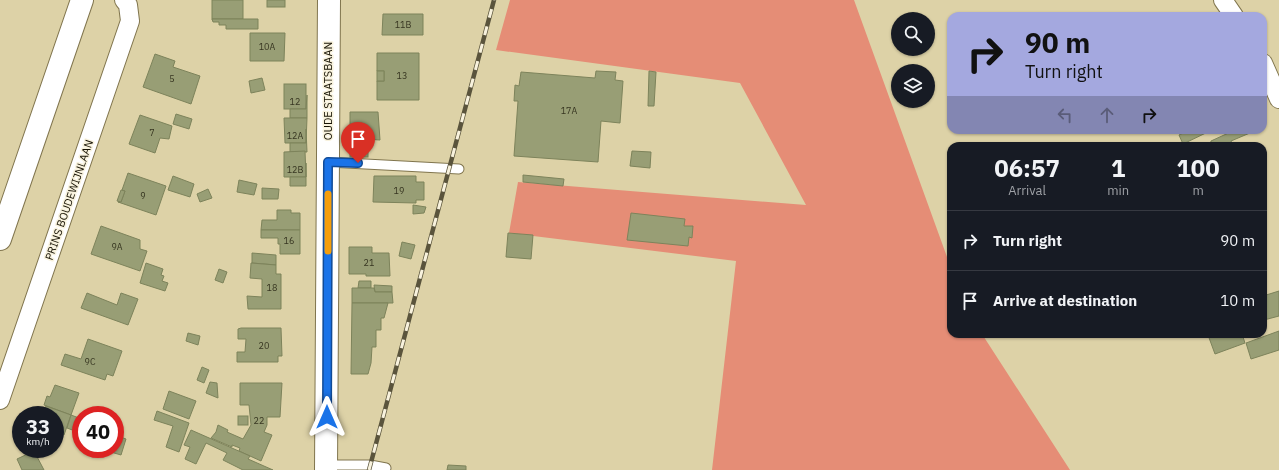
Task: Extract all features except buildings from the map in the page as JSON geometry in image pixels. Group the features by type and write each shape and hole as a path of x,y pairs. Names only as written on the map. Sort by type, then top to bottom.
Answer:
{"street":[{"path":"0,239 82,0"},
{"name":"PRINS BOUDEWIJNLAAN","path":"0,400 130,21 128,5 124,0"},
{"name":"OUDE STAATSBAAN","path":"324,468 329,0"},
{"path":"1223,0 1231,12"},
{"path":"1267,72 1279,99"}],"lane":[{"path":"328,162 459,169"},
{"path":"324,468 370,465 386,468"}],"shaded area":[{"path":"510,0 854,0 891,102 891,108 893,108 947,257 947,338 985,338 1070,470 712,470 736,261 509,233 518,182 806,205 740,83 496,50"}],"railway":[{"path":"369,470 494,0"}],"slow traffic":[{"path":"328,194 328,251"}],"route":[{"path":"327,417 328,162 358,163"}]}
